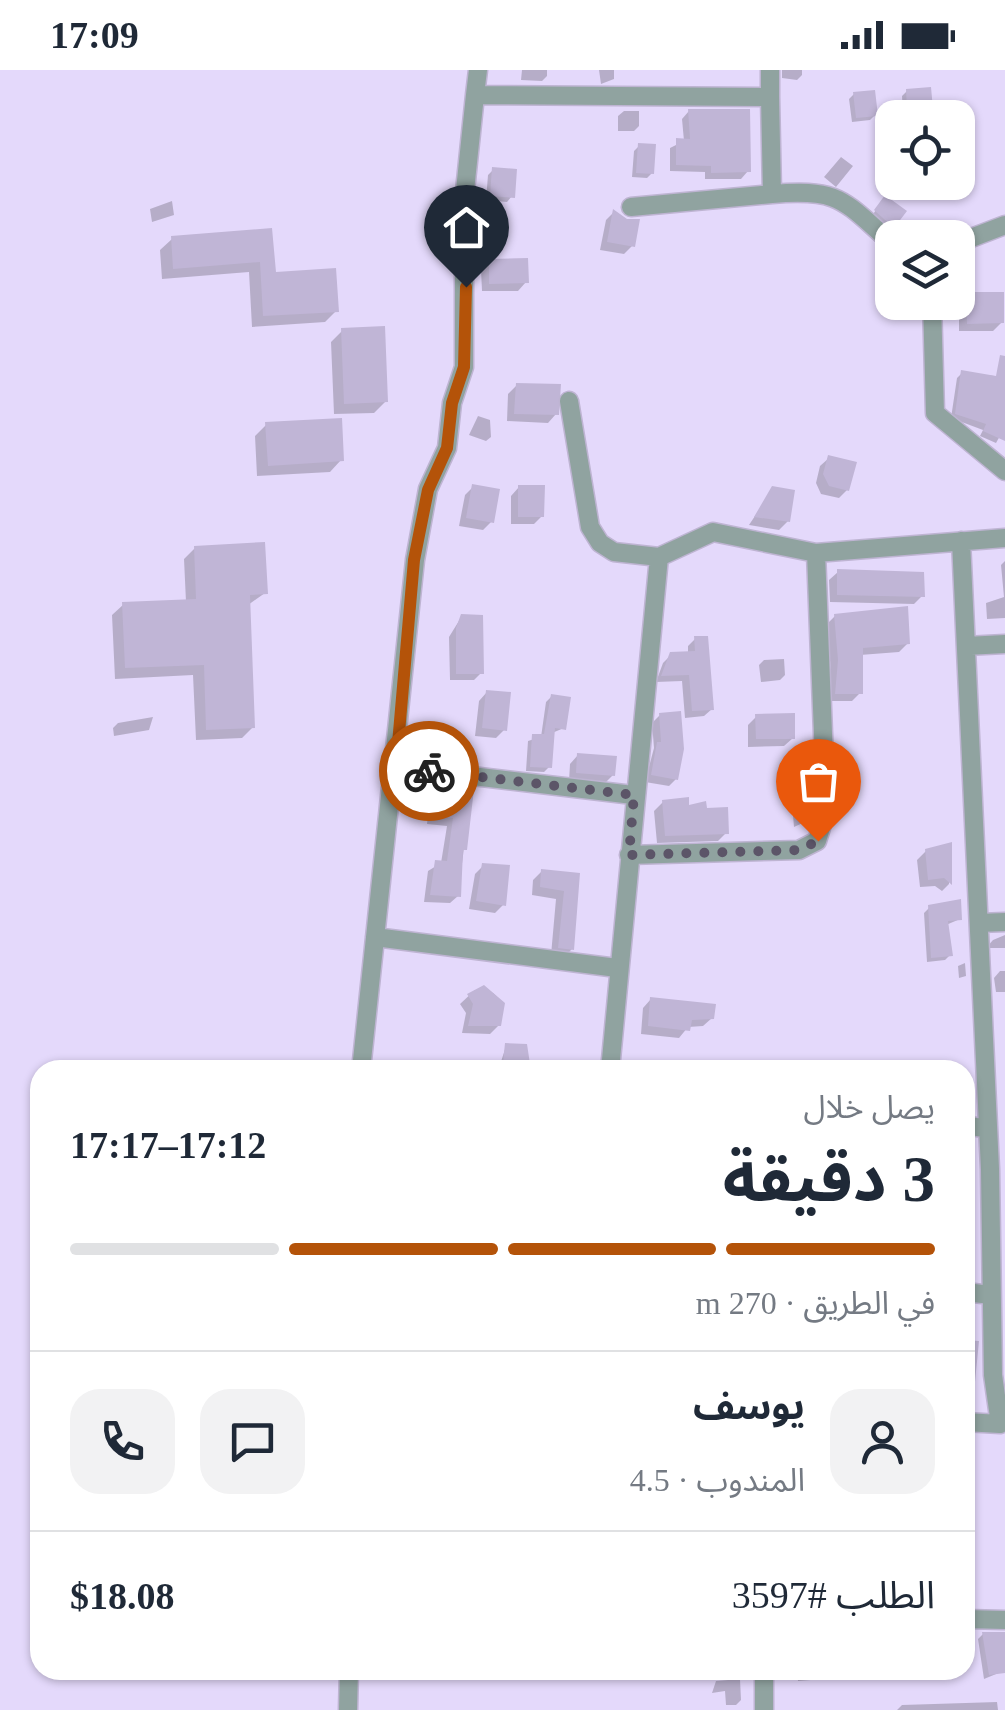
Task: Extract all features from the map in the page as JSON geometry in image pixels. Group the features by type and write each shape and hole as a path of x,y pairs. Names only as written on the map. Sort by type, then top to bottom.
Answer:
{"street":[{"path":"362,1060 396,767 414,560 428,490 447,448 452,403 464,367 464,200 478,70"},
{"path":"770,70 772,194"},
{"path":"475,95 770,97"},
{"path":"631,207 827,192 845,200 875,227"},
{"path":"975,236 1005,225"},
{"path":"932,320 935,413 1005,470"},
{"path":"570,402 590,527 600,543 614,552 659,557 713,532 816,553 1005,538"},
{"path":"961,541 988,1128 998,1169 991,1295 993,1374 1000,1424 975,1423"},
{"path":"629,855 799,850 818,841 826,812 816,553"},
{"path":"611,1060 659,557"},
{"path":"966,646 1005,644"},
{"path":"396,767 634,795"},
{"path":"979,923 1005,922"},
{"path":"375,936 617,968"},
{"path":"975,1127 988,1128"},
{"path":"975,1293 991,1295"},
{"path":"975,1619 1005,1620"},
{"path":"348,1680 348,1710"},
{"path":"764,1680 764,1710"}],"building":[{"path":"931,87 932,100 907,100 906,89"},
{"path":"875,90 875,116 856,118 853,92"},
{"path":"688,109 750,109 751,172 711,173 711,166 676,165 676,138 690,139"},
{"path":"638,143 656,144 654,174 636,173"},
{"path":"492,167 517,169 515,198 490,196"},
{"path":"881,200 892,200 907,211 900,220 885,220 874,210"},
{"path":"613,209 627,219 640,219 635,247 607,242"},
{"path":"272,228 276,272 336,268 339,312 263,316 260,262 173,269 171,236"},
{"path":"528,258 529,283 489,284 489,259"},
{"path":"975,292 1004,292 1004,323 967,324 967,320 975,320"},
{"path":"385,326 388,402 344,404 341,328"},
{"path":"1000,355 1005,356 1005,441 983,431 986,424 955,414 961,370 996,376"},
{"path":"516,383 561,384 559,415 514,414"},
{"path":"342,418 344,461 268,466 265,422"},
{"path":"828,455 857,462 849,491 829,486 823,474"},
{"path":"472,484 500,489 494,523 466,518"},
{"path":"518,485 545,485 544,517 518,517"},
{"path":"772,486 795,490 790,522 754,517"},
{"path":"265,542 268,594 250,595 255,728 206,730 204,665 125,668 122,602 196,599 194,546"},
{"path":"837,569 924,572 925,597 837,595"},
{"path":"908,606 910,644 863,648 863,694 835,694 838,660 834,614"},
{"path":"461,614 483,615 484,674 456,674 456,628"},
{"path":"694,636 708,636 714,710 692,711 689,675 661,676 670,652 695,651"},
{"path":"486,690 511,692 507,731 482,728"},
{"path":"551,694 571,697 566,730 555,728 552,768 530,767 532,734 544,734"},
{"path":"681,711 684,749 678,780 651,775 657,742 661,742 659,713"},
{"path":"795,713 795,739 756,739 755,714"},
{"path":"577,753 617,756 615,776 576,773"},
{"path":"437,784 474,789 467,850 463,850 461,897 430,895 435,860 447,861 453,818 434,817"},
{"path":"689,797 689,805 706,801 707,808 728,807 729,834 665,836 662,800"},
{"path":"952,842 952,885 944,878 928,880 925,849"},
{"path":"482,863 510,865 506,906 476,901"},
{"path":"541,869 580,873 574,950 558,948 564,891 540,887"},
{"path":"961,899 962,920 948,921 953,956 931,958 928,905"},
{"path":"484,985 505,1003 501,1026 468,1026 473,1004 467,994"},
{"path":"650,997 716,1004 714,1019 692,1020 690,1031 648,1026"},
{"path":"505,1043 527,1044 529,1060 503,1060"},
{"path":"975,1341 979,1341 975,1382"},
{"path":"982,1632 1005,1632 1005,1673 989,1675"}],"way so far":[{"path":"429,771 634,795 629,855 799,850 818,841"}],"route":[{"path":"429,771 396,767 414,560 432,473 447,448 452,403 464,367 466,287"}]}
